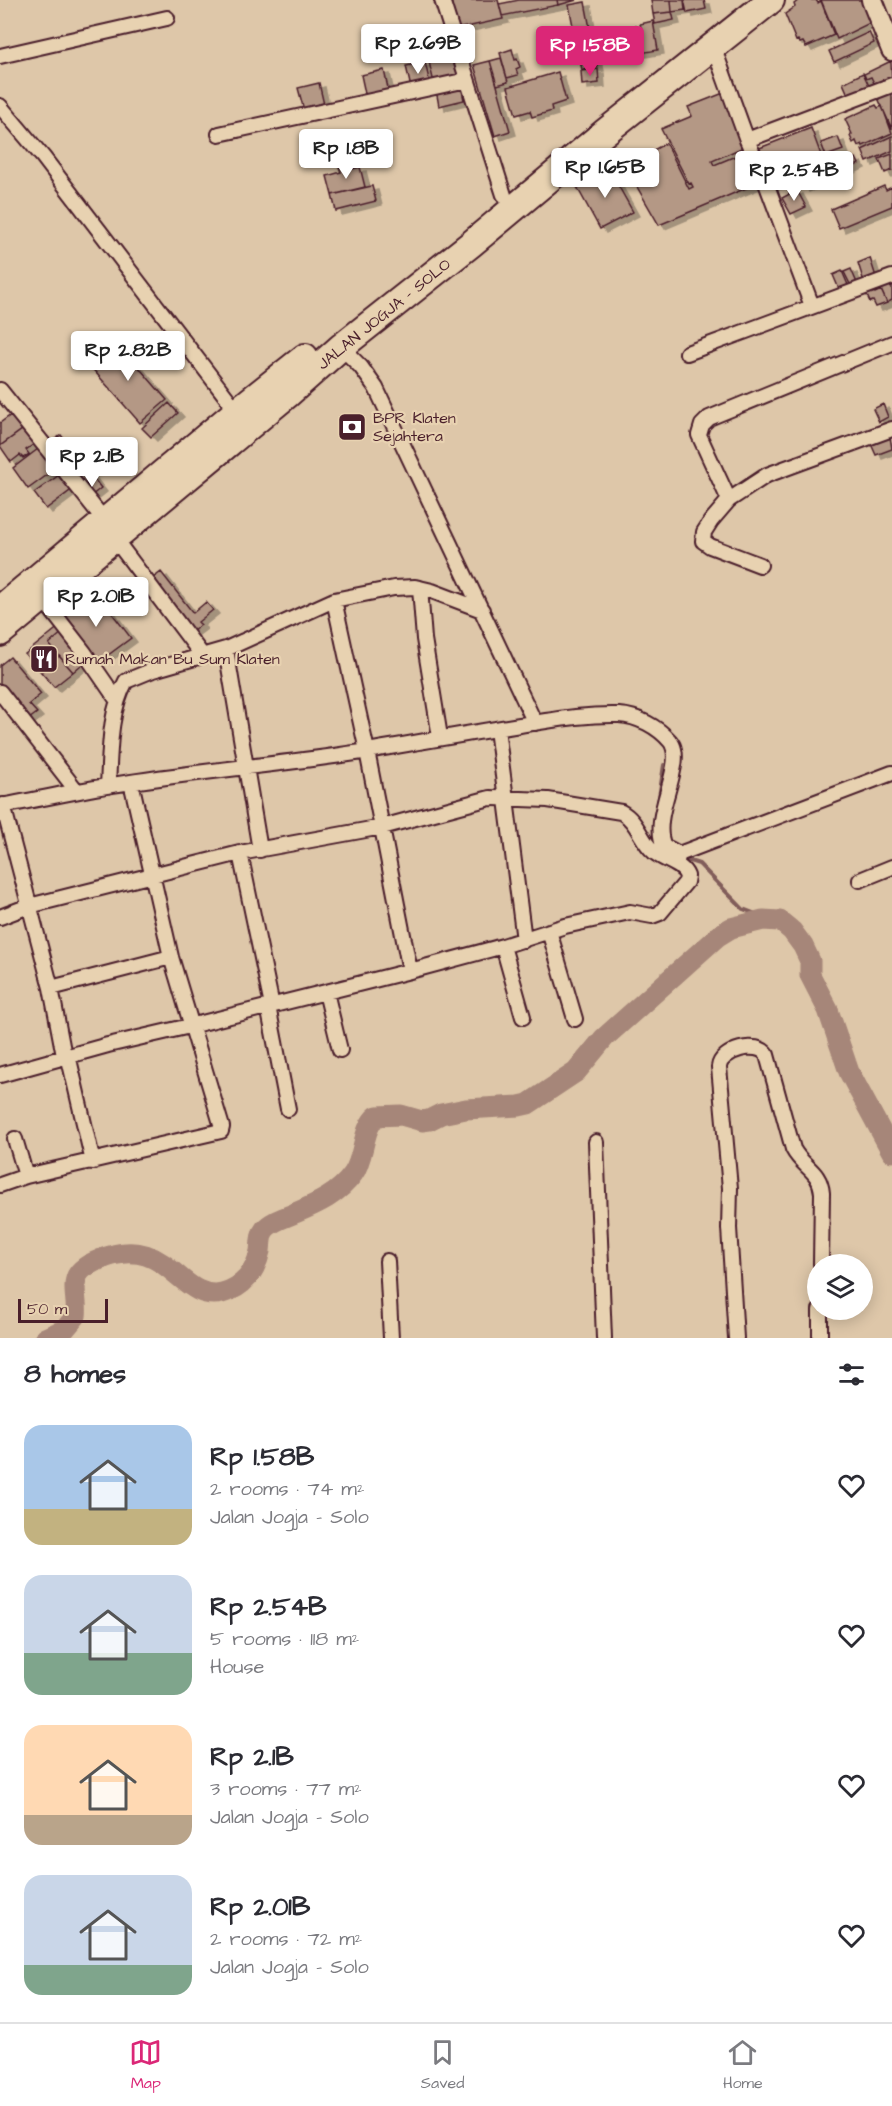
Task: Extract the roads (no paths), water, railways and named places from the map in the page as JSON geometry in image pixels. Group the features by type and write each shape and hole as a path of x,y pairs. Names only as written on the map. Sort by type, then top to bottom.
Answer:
{"highway":[{"name":"JALAN JOGJA - SOLO","path":"0,633 42,598 110,530 237,411 416,269 743,0"},
{"name":"JALAN JOGJA - SOLO","path":"0,609 110,530 287,395 340,347 471,244 771,0"}],"street":[{"path":"442,0 504,195"},
{"path":"872,0 892,50"},
{"path":"0,56 167,18"},
{"path":"713,46 812,306"},
{"path":"219,134 467,80"},
{"path":"747,140 892,85"},
{"path":"0,106 43,157 237,411"},
{"path":"687,353 892,277"},
{"path":"729,500 699,435 702,425 709,418 892,344"},
{"path":"340,347 361,367 376,388 535,723"},
{"path":"0,390 110,530 202,655"},
{"path":"760,565 710,546 703,541 704,532 711,520 729,500 767,475 892,429"},
{"path":"108,786 117,700 126,681 226,649 334,600 394,588 420,588 432,591 482,610"},
{"path":"420,588 424,639 440,737"},
{"path":"42,598 84,652 117,700"},
{"path":"334,600 367,751 410,971"},
{"path":"226,649 260,850"},
{"path":"0,692 76,790"},
{"path":"0,1075 66,1056 410,971 549,931 630,912 652,916 660,913 686,882 686,872 664,846 660,834 665,798 676,759 676,753 670,741 636,718 581,716 440,737 367,751 76,790 2,805 51,988 66,1056 93,1162"},
{"path":"497,729 524,940"},
{"path":"0,917 29,906 240,853 382,827 490,798 548,800 621,812 631,817 653,851 677,859 892,773"},
{"path":"0,1185 26,1176 221,1131 222,1127 171,957 131,782"},
{"path":"240,853 288,1108"},
{"path":"860,880 892,867"},
{"path":"549,931 575,1019"},
{"path":"503,946 523,1017"},
{"path":"51,988 171,957"},
{"path":"326,992 340,1050"},
{"path":"736,1338 729,1227 730,1188 719,1067 723,1057 728,1054 757,1047 764,1050 767,1055 793,1149 797,1157 818,1175 821,1254"},
{"path":"15,1139 26,1176"},
{"path":"596,1142 604,1338"},
{"path":"387,1261 391,1338"},
{"path":"820,1320 820,1338"}],"waterway":[{"path":"658,803 664,765"},
{"path":"680,858 699,864 743,909 772,920"},
{"path":"45,1338 65,1329 76,1316 75,1285 81,1271 96,1261 122,1253 141,1254 157,1260 194,1288 207,1293 222,1293 236,1287 252,1272 260,1251 262,1234 268,1226 326,1198 341,1188 353,1174 360,1159 366,1135 372,1121 377,1116 401,1115 422,1121 466,1109 528,1104 576,1072 604,1038 718,936 731,928 763,920 780,921 792,931 803,946 810,961 810,975 828,1010 849,1072 892,1152"}],"place":[{"name":"BPR Klaten Sejahtera","path":"352,427"},
{"name":"Rumah Makan Bu Sum Klaten","path":"44,659"}]}
